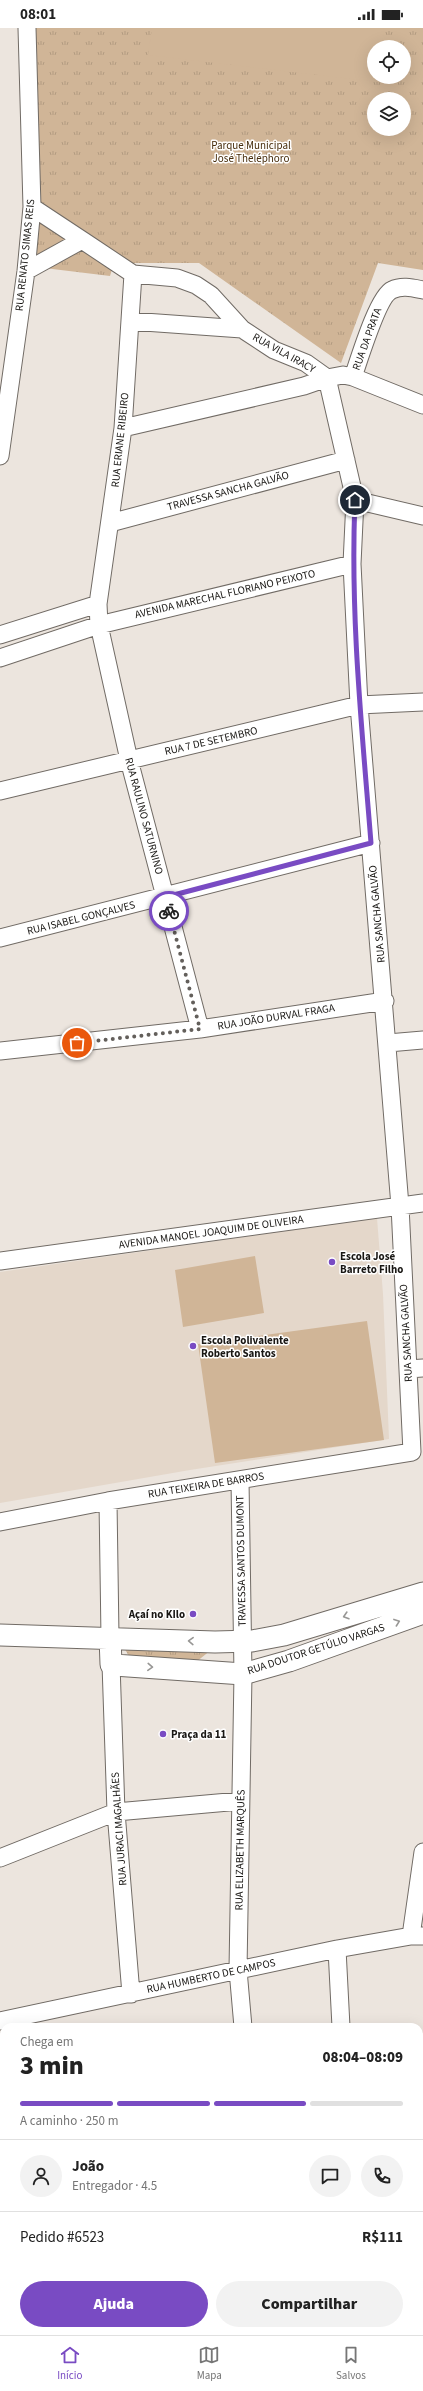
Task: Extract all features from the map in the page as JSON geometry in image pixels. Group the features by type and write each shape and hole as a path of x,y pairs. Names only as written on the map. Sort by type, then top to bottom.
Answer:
{"main road":[{"name":"RUA DOUTOR GETÚLIO VARGAS","path":"0,1635 242,1642 284,1635 423,1593"},
{"name":"RUA DOUTOR GETÚLIO VARGAS","path":"116,1665 213,1670 243,1674 289,1661 423,1613"},
{"path":"115,1638 116,1665"},
{"path":"213,1670 215,1642"}],"street":[{"name":"RUA RENATO SIMAS REIS","path":"0,456 2,416 26,271 32,207 27,28"},
{"path":"32,207 133,274"},
{"path":"26,271 82,240"},
{"name":"RUA ERIANE RIBEIRO","path":"98,604 123,428 133,274"},
{"name":"RUA VILA IRACY","path":"133,274 177,278 196,285 211,295 242,329 274,350 306,363 327,378 343,375 353,377 423,405"},
{"name":"RUA DA PRATA","path":"353,377 380,301 391,290 402,287 423,290"},
{"path":"130,321 242,329"},
{"path":"123,428 304,386 327,378"},
{"name":"RUA SANCHA GALVÃO","path":"327,378 355,500 352,564 360,705 385,1001 400,1206 416,1368 412,1452"},
{"name":"TRAVESSA SANCHA GALVÃO","path":"110,523 346,460"},
{"path":"355,500 423,516"},
{"name":"AVENIDA MARECHAL FLORIANO PEIXOTO","path":"0,658 99,625 352,564"},
{"path":"0,635 98,604"},
{"name":"RUA RAULINO SATURNINO","path":"98,604 99,625 128,760 166,897 200,1029"},
{"name":"RUA 7 DE SETEMBRO","path":"0,791 360,705 423,702"},
{"name":"RUA ISABEL GONÇALVES","path":"0,938 166,897 371,843"},
{"name":"RUA JOÃO DURVAL FRAGA","path":"0,1051 200,1029 385,1001"},
{"path":"388,1043 423,1040"},
{"name":"AVENIDA MANOEL JOAQUIM DE OLIVEIRA","path":"0,1261 423,1204"},
{"name":"RUA TEIXEIRA DE BARROS","path":"0,1522 108,1501 412,1452"},
{"name":"TRAVESSA SANTOS DUMONT","path":"240,1480 243,1674"},
{"path":"108,1501 115,1638"},
{"name":"RUA JURACI MAGALHÃES","path":"116,1665 116,1812 131,1994"},
{"name":"RUA ELIZABETH MARQUÊS","path":"243,1674 238,1970 243,2023"},
{"path":"0,1858 116,1812 240,1801"},
{"path":"417,1936 423,1852"},
{"name":"RUA HUMBERTO DE CAMPOS","path":"0,2020 131,1994 338,1949 417,1936"},
{"path":"338,1949 341,2023"}],"shaded area":[{"name":"Escola Polivalente Roberto Santos","path":"377,1218 383,1294 389,1439 190,1470 0,1503 0,1272"}],"green space":[{"name":"Parque Municipal José Theléphoro","path":"34,28 423,28 423,270 378,263 341,363 199,263 114,263 110,276 36,267"},
{"path":"152,28 384,28 383,40 367,40 367,81 148,55"},
{"path":"255,1256 264,1313 183,1327 175,1270"},
{"path":"367,1321 384,1440 215,1463 198,1344"},
{"path":"123,1646 211,1650 196,1662 129,1656"}],"way so far":[{"path":"77,1043 200,1029 169,911"}],"place":[{"name":"Escola José Barreto Filho","path":"332,1262"},
{"name":"Escola Polivalente Roberto Santos","path":"193,1346"},
{"name":"Açaí no KIlo","path":"193,1614"},
{"name":"Praça da 11","path":"163,1734"}],"route":[{"path":"169,911 166,897 371,843 360,705 352,564 355,500"}]}
